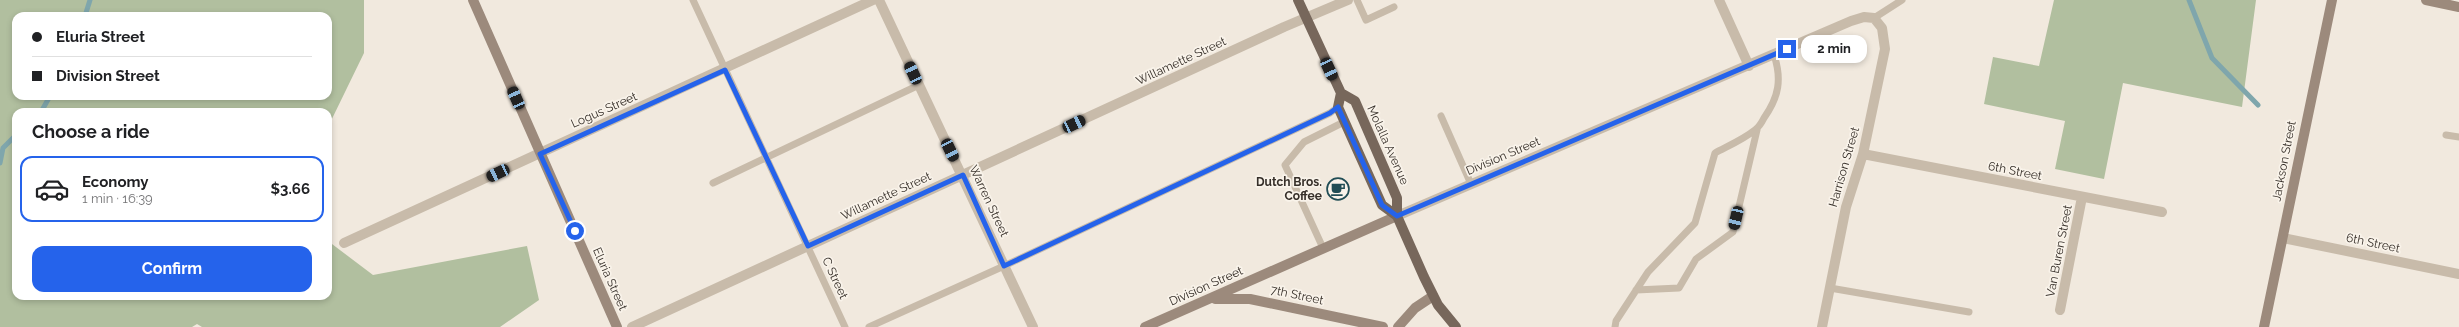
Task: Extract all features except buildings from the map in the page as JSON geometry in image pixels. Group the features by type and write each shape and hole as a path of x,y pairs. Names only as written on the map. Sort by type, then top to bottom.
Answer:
{"main road":[{"name":"Molalla Avenue","path":"1298,0 1341,93 1355,101 1397,198 1397,216 1433,296"},
{"path":"1338,107 1341,93"},
{"name":"Molalla Avenue","path":"1338,107 1382,205 1397,216"},
{"path":"1433,296 1456,327"}],"street":[{"name":"Eluria Street","path":"473,0 617,327"},
{"name":"Logus Street","path":"344,243 725,70 873,0"},
{"name":"Warren Street","path":"879,0 963,175 1033,327"},
{"name":"Willamette Street","path":"632,327 1346,0"},
{"path":"1719,0 1749,66"},
{"name":"Jackson Street","path":"2264,327 2332,0"},
{"path":"2426,0 2459,7"},
{"name":"Division Street","path":"1145,327 1323,248 1851,21 1864,17 1874,18"},
{"name":"Harrison Street","path":"1822,327 1846,207 1863,154 1885,49 1882,28 1874,18"},
{"name":"6th Street","path":"1863,154 2162,212"},
{"name":"Van Buren Street","path":"2060,310 2082,197"},
{"name":"6th Street","path":"2282,238 2459,274"},
{"path":"1398,327 1415,308 1433,296"},
{"name":"7th Street","path":"1205,301 1250,299 1382,327"}],"lane":[{"name":"C Street","path":"693,0 846,327"},
{"path":"1357,0 1366,20 1394,7"},
{"path":"1874,18 1902,0"},
{"path":"1636,290 1679,288 1696,259 1733,232 1756,130 1777,96 1780,71 1774,55"},
{"path":"713,183 919,85"},
{"path":"869,327 1004,266 1330,113 1338,107"},
{"path":"1441,116 1471,184"},
{"path":"1323,248 1285,165 1304,142 1344,122"},
{"path":"1615,327 1616,321 1648,272 1695,223 1715,153 1756,130"},
{"path":"2446,135 2459,137"},
{"path":"1830,288 1969,312"}],"green space":[{"path":"0,0 364,0 364,53 332,119 332,108 12,108 12,300 332,300 332,244 373,275 527,246 539,300 500,327 202,327 197,324 192,327 0,327"},
{"path":"2054,0 2256,0 2242,107 2123,83 2104,179 2055,169 2065,121 1984,104 1993,57 2039,66"}],"waterway":[{"path":"86,12 90,0"},
{"path":"2189,0 2212,58 2258,105"},
{"path":"43,108 48,100"},
{"path":"0,163 3,148 12,139"}],"place":[{"name":"Dutch Bros. Coffee","path":"1338,189"}],"route":[{"path":"575,231 540,154 725,70 808,246 963,175 1004,266 1330,113 1338,107 1382,205 1397,216 1787,49"}]}
